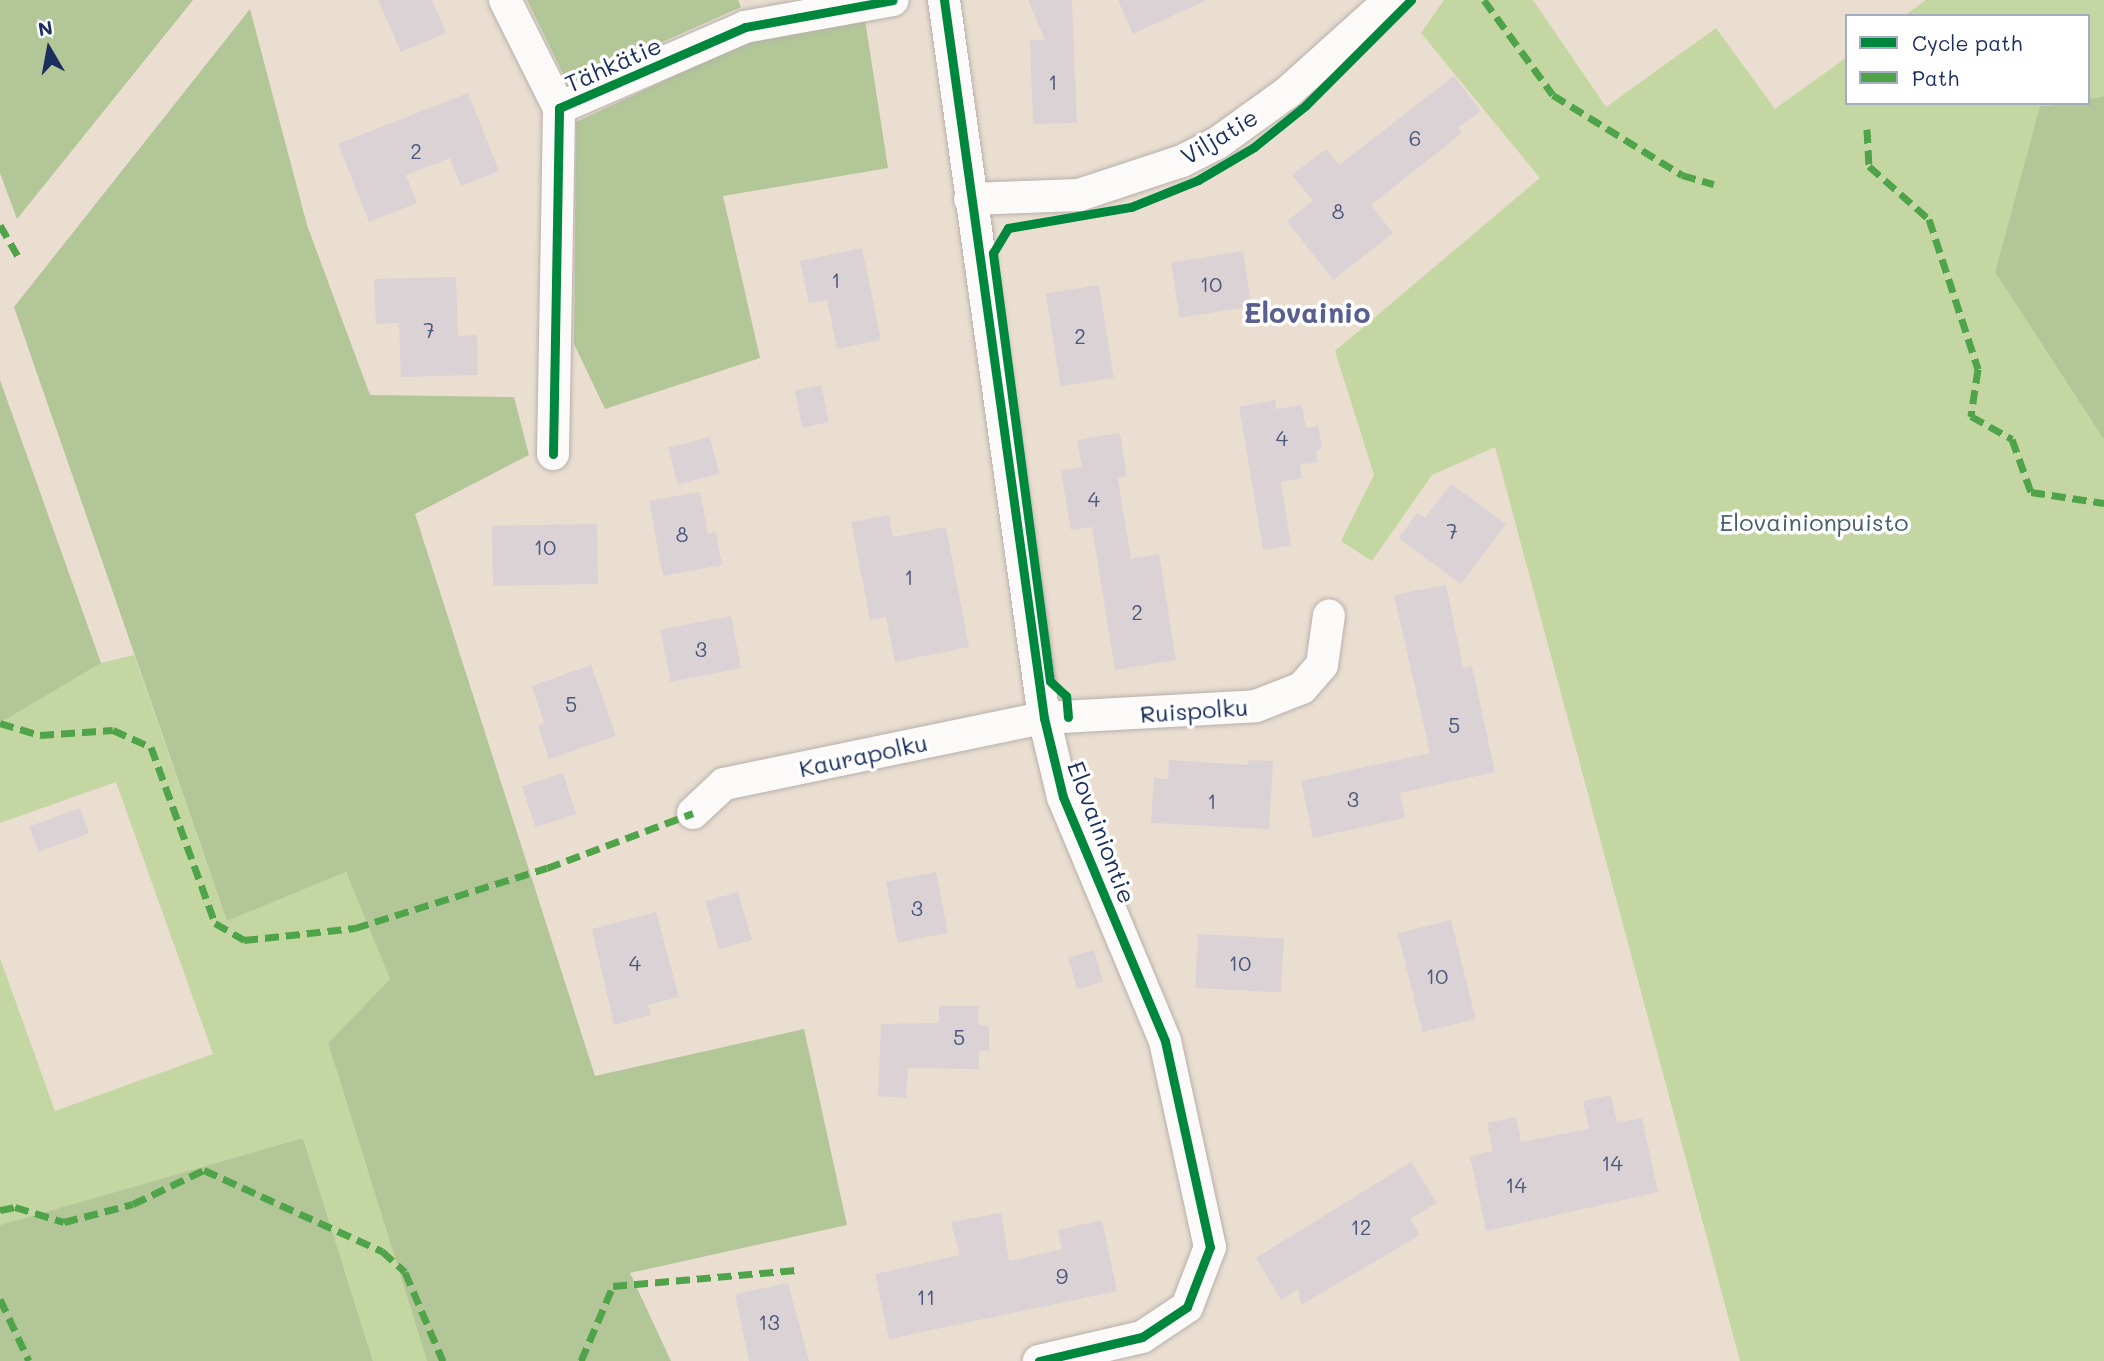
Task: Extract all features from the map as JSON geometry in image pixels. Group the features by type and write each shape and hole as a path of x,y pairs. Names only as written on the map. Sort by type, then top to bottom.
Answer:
{"street":[{"path":"505,0 559,108"},
{"name":"Tähkätie","path":"553,454 559,108 745,27 893,0"},
{"name":"Elovainiontie","path":"944,0 1044,718 1063,797 1165,1041 1210,1247 1187,1307 1142,1337 1039,1361"},
{"name":"Viljatie","path":"970,199 1079,195 1182,161 1216,144 1288,92 1390,0"},
{"name":"Ruispolku","path":"1044,718 1256,706 1302,688 1322,665 1329,615"},
{"name":"Kaurapolku","path":"694,813 724,784 1044,718"}],"green space":[{"path":"0,0 193,0 17,219 0,173"},
{"path":"527,0 738,0 741,7 568,84"},
{"name":"Elovainionpuisto","path":"1444,0 1533,0 1606,107 1716,28 1775,109 1845,58 1845,105 2050,105 2040,107 1995,272 2104,440 2104,1361 1740,1361 1495,447 1432,475 1372,561 1341,541 1374,475 1335,351 1540,178 1421,33"},
{"path":"1926,0 2104,0 2104,96 2090,99 2090,14 1907,14"},
{"path":"250,9 307,225 370,395 514,397 529,455 415,514 595,1076 804,1029 847,1225 630,1273 671,1361 427,1361 328,1043 390,979 346,872 227,921 14,307"},
{"path":"865,20 888,168 723,196 760,358 605,409 574,344 576,122 750,41"},
{"path":"2104,96 2104,440 1995,272 2040,106 2090,105 2090,99"},
{"path":"0,380 101,663 0,723"},
{"path":"134,655 227,921 346,872 390,979 328,1043 427,1361 373,1361 303,1138 0,1225 0,958 55,1111 213,1054 116,782 0,823 0,723 101,663"},
{"path":"303,1138 373,1361 0,1361 0,1225"}],"building":[{"path":"378,0 432,0 446,33 401,52"},
{"path":"1028,0 1072,0 1077,123 1033,124 1030,40 1045,40"},
{"path":"1118,0 1207,0 1133,34"},
{"path":"1454,76 1481,111 1458,128 1462,133 1371,205 1393,233 1333,280 1287,221 1313,201 1292,175 1326,149 1339,165"},
{"path":"468,93 499,171 461,186 450,158 406,175 417,203 369,222 338,144"},
{"path":"862,248 881,340 837,349 827,300 809,303 800,261"},
{"path":"1243,251 1252,306 1180,318 1171,262"},
{"path":"456,277 458,336 477,335 478,375 401,377 399,323 376,324 374,279"},
{"path":"1099,285 1114,378 1060,386 1046,293"},
{"path":"821,385 829,422 802,428 795,391"},
{"path":"1275,400 1276,409 1302,405 1306,428 1318,426 1322,447 1316,451 1318,462 1300,465 1302,478 1281,482 1291,545 1263,550 1239,407"},
{"path":"1120,433 1127,476 1118,478 1131,559 1159,554 1176,660 1115,670 1092,527 1071,530 1061,471 1082,467 1077,440"},
{"path":"710,437 719,474 677,484 668,447"},
{"path":"1451,484 1506,524 1461,584 1399,538 1417,513 1425,518"},
{"path":"700,492 708,534 716,532 722,565 663,576 649,501"},
{"path":"889,515 893,537 946,527 969,647 895,662 886,617 870,620 851,522"},
{"path":"597,524 598,584 493,586 492,526"},
{"path":"1446,585 1463,668 1472,666 1495,772 1400,793 1405,818 1313,838 1301,781 1430,753 1394,595"},
{"path":"731,616 741,668 670,682 660,630"},
{"path":"591,665 616,736 549,759 538,726 544,723 532,686"},
{"path":"1169,760 1248,765 1249,760 1273,761 1269,829 1151,823 1154,778 1168,779"},
{"path":"563,773 576,814 535,827 522,786"},
{"path":"80,808 89,833 38,852 29,826"},
{"path":"936,872 948,933 898,943 886,882"},
{"path":"738,892 752,940 719,949 705,901"},
{"path":"656,912 679,997 648,1005 651,1015 614,1025 592,929"},
{"path":"1451,920 1476,1019 1422,1032 1398,933"},
{"path":"1198,934 1284,939 1281,992 1195,988"},
{"path":"1094,950 1103,982 1077,989 1068,957"},
{"path":"939,1006 979,1006 978,1025 989,1026 989,1051 979,1051 979,1069 908,1068 906,1098 878,1096 881,1024 939,1023"},
{"path":"1611,1095 1617,1123 1642,1118 1658,1192 1486,1231 1470,1156 1493,1151 1487,1123 1516,1117 1521,1142 1589,1129 1583,1101"},
{"path":"1411,1162 1437,1203 1410,1219 1420,1235 1301,1305 1298,1289 1281,1300 1256,1258"},
{"path":"1001,1213 1009,1261 1062,1249 1058,1230 1102,1220 1117,1291 889,1339 875,1274 960,1255 951,1222"},
{"path":"788,1283 809,1361 749,1361 735,1294"}],"marked path":[{"path":"1484,0 1553,95 1682,175 1714,184"},
{"path":"1867,129 1869,166 1929,219 1978,369 1971,416 2012,439 2031,492 2104,503"},
{"path":"0,225 20,259"},
{"path":"0,723 40,735 113,730 151,747 215,923 244,940 355,928 547,868 693,813"},
{"path":"0,1210 15,1207 64,1222 133,1204 204,1170 382,1251 405,1272 443,1361"},
{"path":"581,1361 613,1286 796,1270"},
{"path":"0,1299 29,1361"}],"cycle path":[{"path":"553,454 559,108 745,27 893,0"},
{"path":"944,0 1044,718 1063,797 1165,1041 1210,1247 1187,1307 1142,1337 1039,1361"},
{"path":"1068,717 1066,696 1050,681 993,253 1008,228 1131,207 1198,180 1254,147 1305,106 1411,0"}],"district":[{"name":"Elovainio","path":"1307,312"}]}
